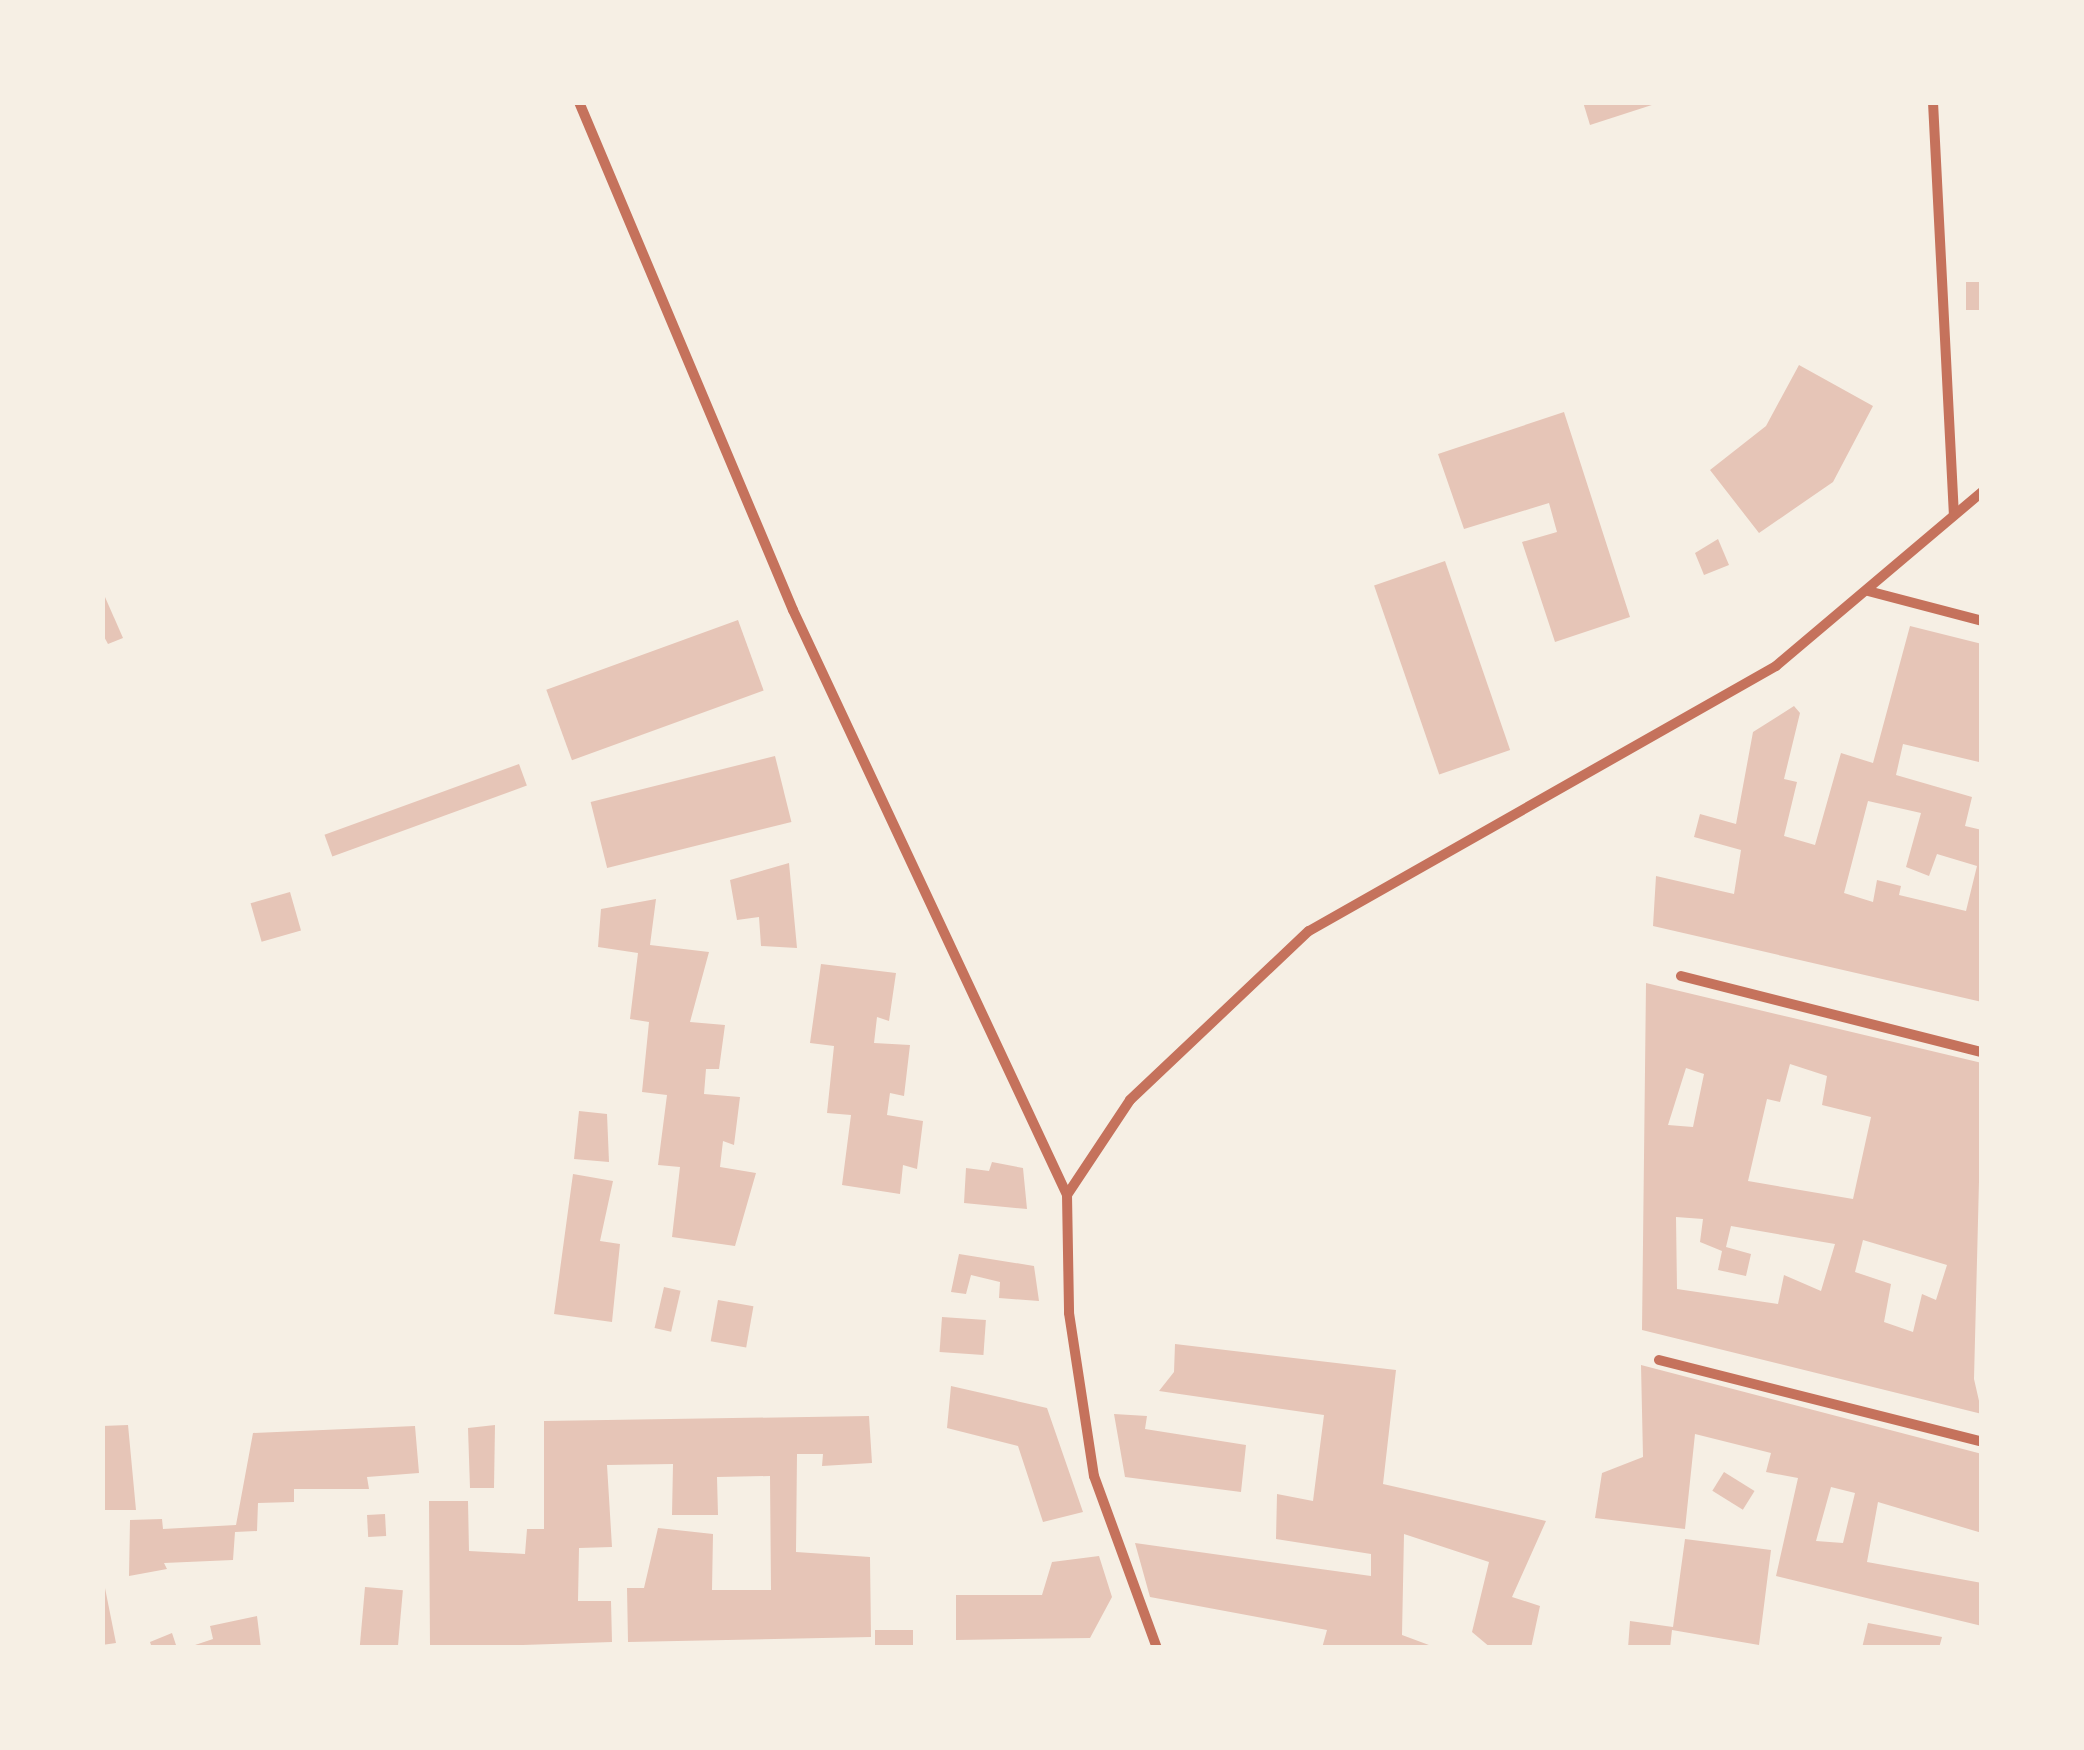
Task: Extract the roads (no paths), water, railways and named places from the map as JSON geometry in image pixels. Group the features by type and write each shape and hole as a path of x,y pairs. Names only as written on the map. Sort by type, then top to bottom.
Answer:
{"street":[{"path":"579,102 793,610 1067,1195 1069,1313 1094,1476 1156,1648"},
{"path":"1932,102 1954,514"},
{"path":"1067,1195 1130,1100 1309,931 1646,747 1776,666 1982,492"},
{"path":"1868,591 1982,621"},
{"path":"1682,976 1982,1052"},
{"path":"1659,1360 1982,1442"}]}
